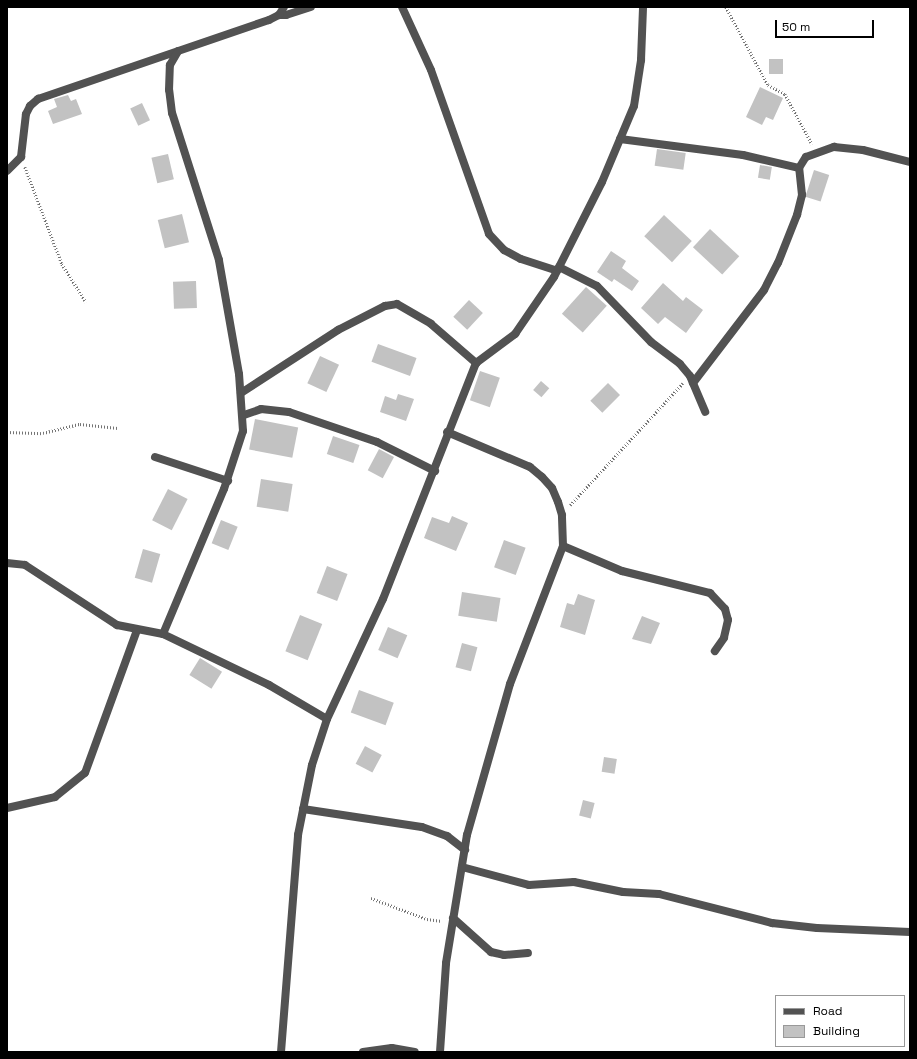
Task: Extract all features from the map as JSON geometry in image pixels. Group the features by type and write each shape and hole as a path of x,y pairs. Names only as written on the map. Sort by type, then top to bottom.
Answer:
{"street":[{"path":"279,15 284,7"},
{"path":"7,171 21,157 26,114 30,106 38,99 279,15 286,15 311,7"},
{"path":"402,7 431,70 489,234 510,253 558,269 596,286 691,380 705,412"},
{"path":"281,1052 297,842 312,765 327,720 383,599 435,471 447,432 476,363 515,334 558,269 602,182 634,106 641,60 643,7"},
{"path":"163,634 228,481 239,451 244,415 219,260 172,112 170,65 178,51"},
{"path":"620,139 743,155 799,168"},
{"path":"691,380 764,290 778,263 802,196 799,168 806,157 816,151 834,147 856,149 910,162"},
{"path":"241,393 338,330 385,306 398,304 431,324 476,363"},
{"path":"244,415 261,409 289,412 377,442 435,471"},
{"path":"440,1052 446,963 462,866 475,804 510,684 563,546 562,515 552,488 530,467 447,432"},
{"path":"155,457 228,481"},
{"path":"563,546 622,571 710,593 726,609 728,620 724,638 716,651"},
{"path":"7,563 25,565 102,617 136,630 163,634 269,685 327,720"},
{"path":"7,808 55,798 85,773 136,630"},
{"path":"303,809 422,827 447,836 465,850"},
{"path":"462,866 529,885 574,882 623,892 659,894 772,923 817,928 910,932"},
{"path":"453,920 491,952 504,955 528,953"},
{"path":"363,1052 392,1048 415,1052"}],"path":[{"path":"726,7 768,85 785,94 816,151"},
{"path":"21,157 62,264 86,302"},
{"path":"562,515 587,484 691,380"},
{"path":"7,432 43,434 80,424 118,428"},
{"path":"371,898 427,919 453,920"}],"building":[{"path":"769,59 783,59 783,74 769,74"},
{"path":"760,87 783,98 773,120 766,117 762,125 746,117"},
{"path":"68,95 71,101 76,99 82,114 53,124 48,111 57,107 54,99"},
{"path":"142,103 150,120 138,126 130,108"},
{"path":"657,149 686,153 683,170 655,166"},
{"path":"168,154 174,179 157,183 151,158"},
{"path":"760,165 772,167 770,180 758,178"},
{"path":"814,170 829,175 821,202 805,197"},
{"path":"182,214 189,242 165,248 158,220"},
{"path":"664,215 692,241 672,262 644,236"},
{"path":"710,229 739,256 722,275 693,247"},
{"path":"611,251 626,261 622,268 639,281 632,291 614,279 612,282 597,272"},
{"path":"196,281 197,308 174,309 173,282"},
{"path":"663,283 683,301 686,297 703,310 686,333 665,317 658,324 641,308"},
{"path":"586,287 607,306 583,332 562,314"},
{"path":"469,300 483,313 467,330 453,317"},
{"path":"378,344 417,358 410,376 372,362"},
{"path":"320,356 339,365 326,392 307,383"},
{"path":"480,371 500,378 490,407 470,400"},
{"path":"541,381 549,388 541,397 533,390"},
{"path":"608,383 620,395 602,413 590,401"},
{"path":"398,394 414,399 406,421 380,412 385,396 396,400"},
{"path":"255,419 298,427 292,458 249,449"},
{"path":"333,436 359,445 353,463 327,454"},
{"path":"379,449 394,457 383,478 368,470"},
{"path":"261,479 293,484 288,512 257,507"},
{"path":"168,489 188,499 172,530 152,520"},
{"path":"452,516 468,523 456,551 424,538 432,517 449,523"},
{"path":"221,520 238,527 228,550 212,543"},
{"path":"504,540 526,548 516,575 494,567"},
{"path":"143,549 160,554 152,583 135,578"},
{"path":"327,566 348,574 337,601 317,593"},
{"path":"462,592 501,598 497,622 458,616"},
{"path":"578,594 595,600 585,635 560,627 567,603 574,605"},
{"path":"300,615 322,624 308,660 285,651"},
{"path":"642,616 660,623 651,644 632,639"},
{"path":"388,627 407,635 398,658 378,650"},
{"path":"462,643 477,647 471,671 456,667"},
{"path":"200,658 222,672 211,689 189,675"},
{"path":"359,690 394,703 386,725 351,713"},
{"path":"365,746 382,755 372,773 356,764"},
{"path":"604,757 617,759 614,774 602,772"},
{"path":"583,800 595,803 591,818 579,816"}]}
